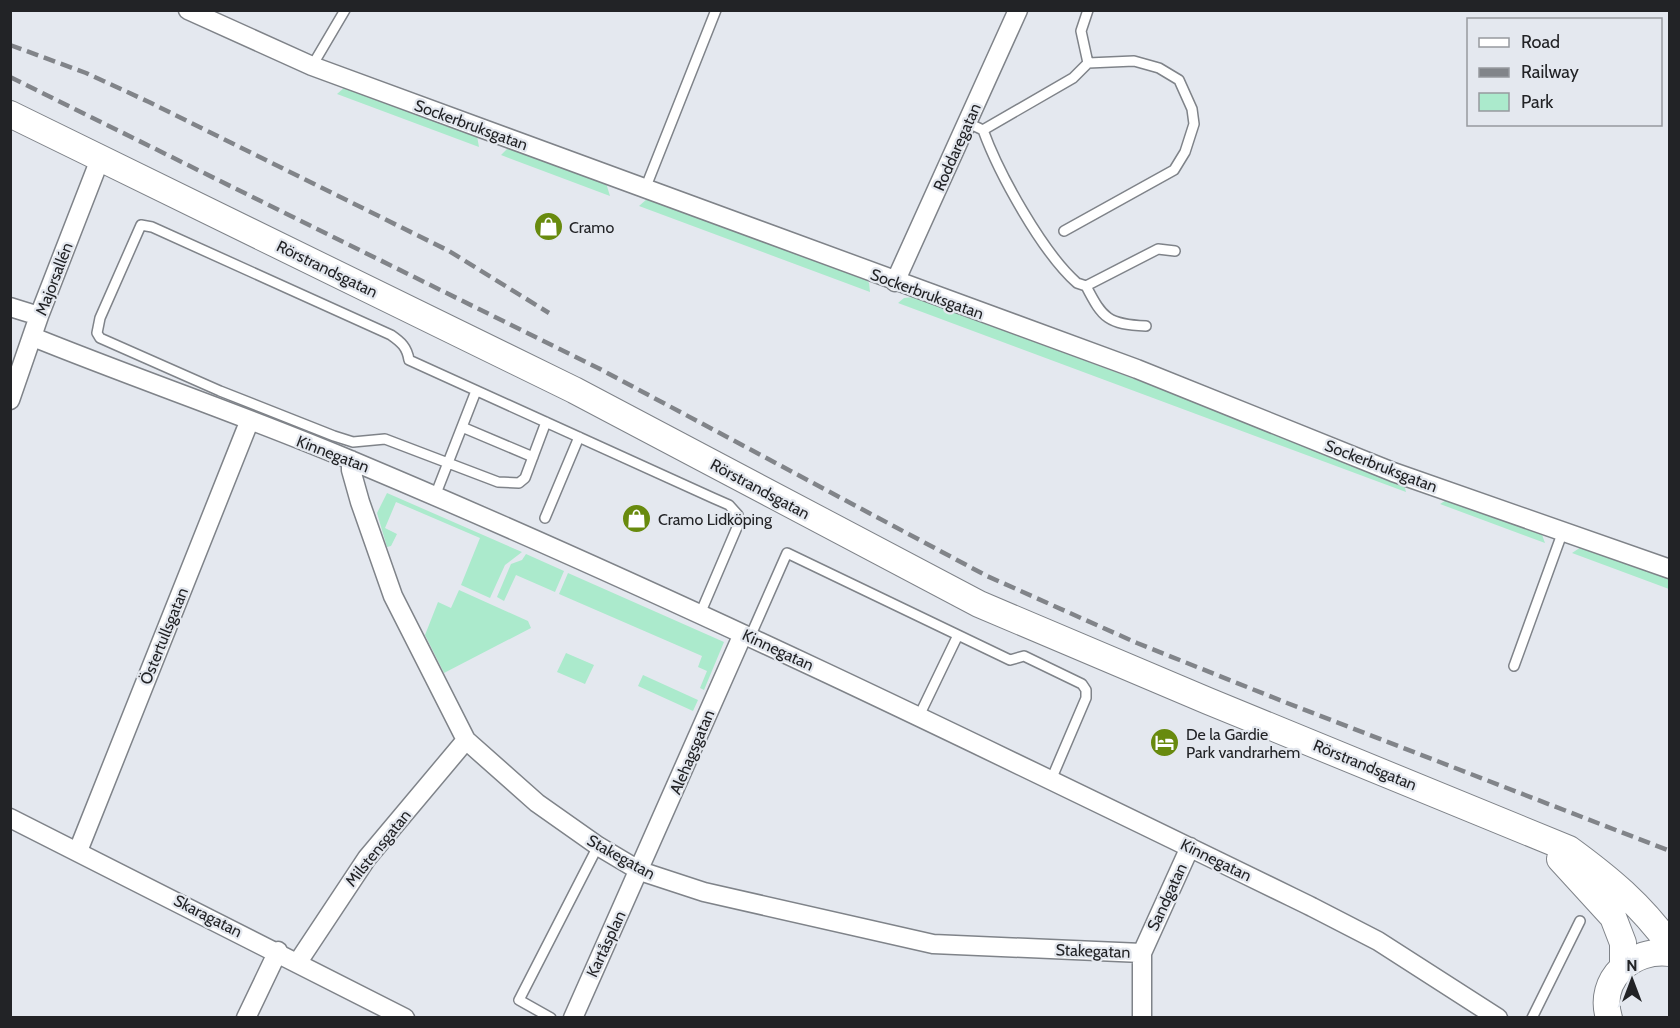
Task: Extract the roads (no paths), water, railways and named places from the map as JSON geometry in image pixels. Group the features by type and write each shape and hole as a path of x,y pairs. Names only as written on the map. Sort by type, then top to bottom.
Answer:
{"main road":[{"name":"Rörstrandsgatan","path":"10,114 564,385 979,604 1523,832 1569,849 1647,913 1670,945"},
{"name":"Rörstrandsgatan","path":"1523,832 1563,860 1613,917 1623,943 1623,965"},
{"path":"1609,1017 1607,994 1613,978 1623,965 1639,955 1657,951 1670,953"}],"street":[{"name":"Sockerbruksgatan","path":"188,10 312,66 1137,369 1393,472 1670,569"},
{"name":"Roddaregatan","path":"895,282 975,127 1018,10"},
{"name":"Majorsallén","path":"10,400 39,316 100,159"},
{"path":"10,307 39,316"},
{"name":"Kinnegatan","path":"33,337 351,460 746,635 1190,847 1378,941 1498,1017"},
{"name":"Östertullsgatan","path":"78,851 249,422"},
{"name":"Stakegatan","path":"351,460 351,470 360,502 393,596 466,740 537,803 598,846 640,870 704,892 933,944 1142,953"},
{"name":"Alehagsgatan","path":"640,870 746,635"},
{"name":"Milstensgatan","path":"298,962 354,875 466,740"},
{"name":"Skaragatan","path":"10,818 278,951 405,1017"},
{"name":"Sandgatan","path":"1142,1017 1142,953 1190,847"},
{"name":"Kartåsplan","path":"573,1017 640,870"},
{"path":"246,1017 278,951"}],"lane":[{"path":"312,66 345,10"},
{"path":"645,190 716,10"},
{"path":"1088,10 1081,31 1088,63"},
{"path":"1064,231 1173,170 1185,152 1194,124 1192,109 1179,80 1159,68 1134,62 1088,63 1073,78 975,127 1038,233 1071,277 1086,286 1108,320 1120,325 1146,326"},
{"path":"546,422 525,478 519,483 498,482 385,439 353,442 220,392 100,338 97,333 100,318 141,225 152,227 391,335 402,342 408,352 409,360 476,391 546,422 729,505 738,515 738,525 700,614"},
{"path":"1086,286 1158,249 1175,251"},
{"path":"435,496 476,391"},
{"path":"462,427 533,457"},
{"path":"544,518 579,437"},
{"path":"1514,666 1563,531"},
{"path":"746,635 787,552 1010,660 1024,656 1082,684 1086,690 1086,698 1051,780"},
{"path":"919,716 958,635"},
{"path":"551,1017 519,1000 598,846"},
{"path":"1532,1017 1580,921"}],"railway":[{"path":"10,45 86,73 149,102 449,251 549,313"},
{"path":"10,77 598,368 987,576 1137,643 1670,851"}],"place":[{"name":"Cramo","path":"548,227"},
{"name":"Cramo Lidköping","path":"637,519"},
{"name":"De la Gardie Park vandrarhem","path":"1165,743"}]}
